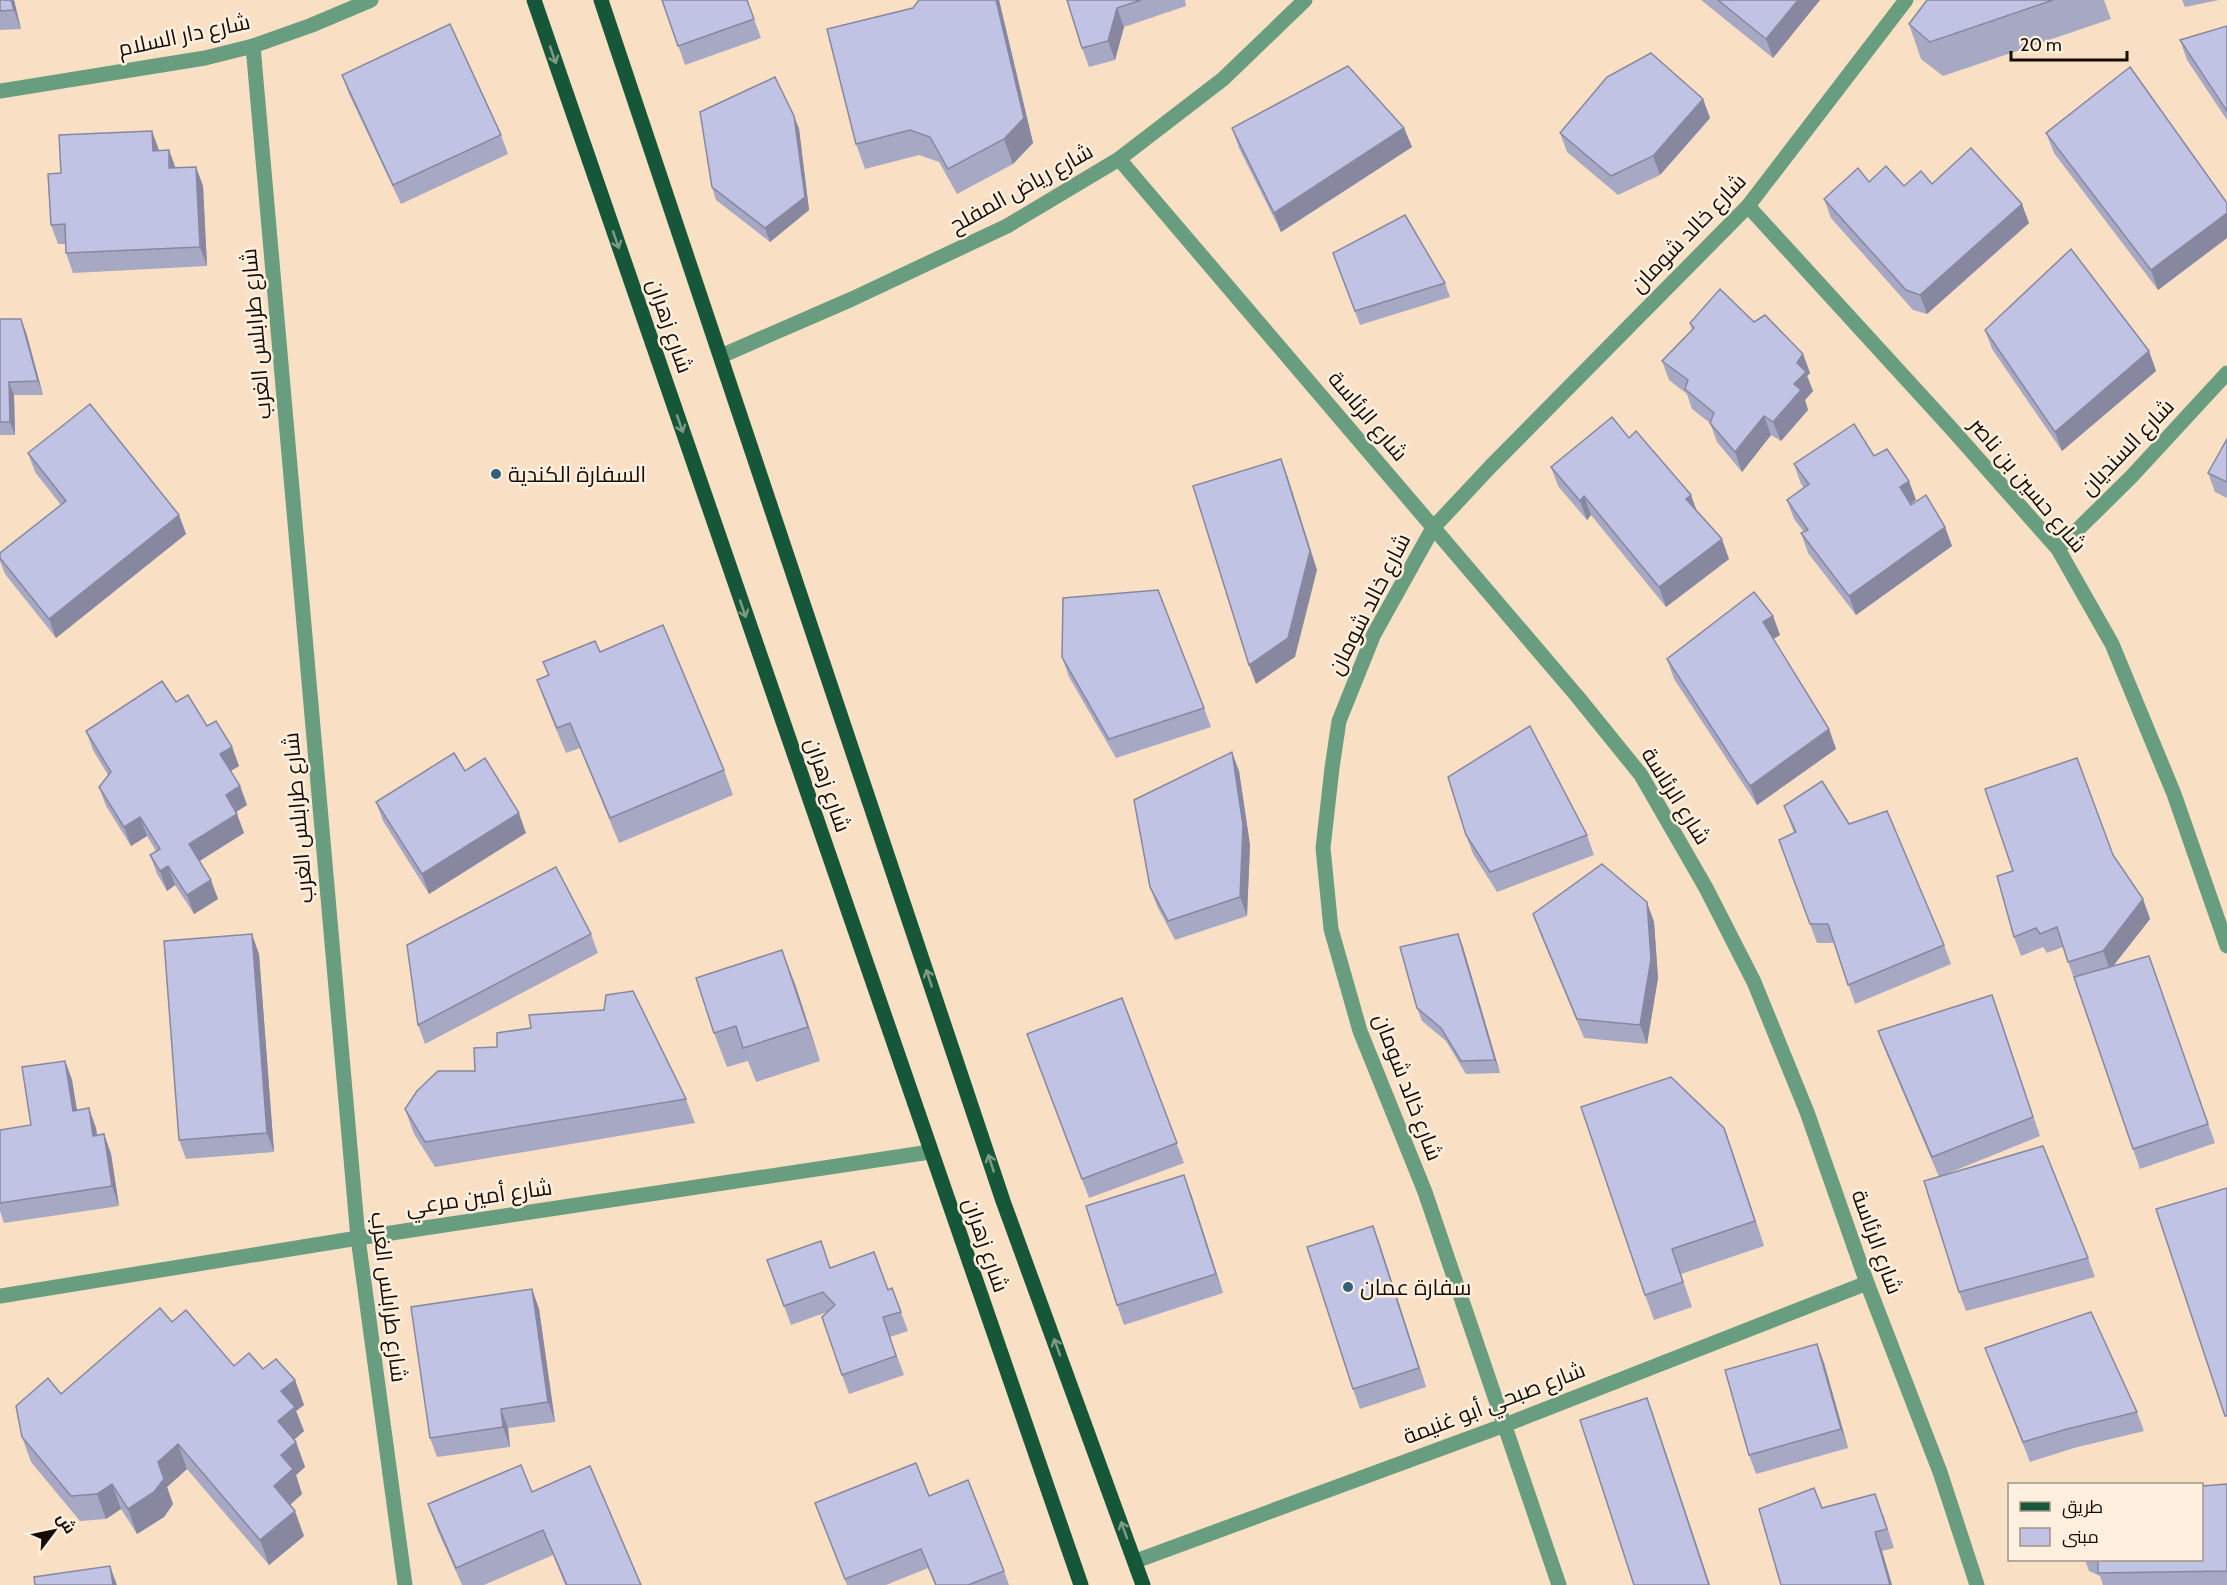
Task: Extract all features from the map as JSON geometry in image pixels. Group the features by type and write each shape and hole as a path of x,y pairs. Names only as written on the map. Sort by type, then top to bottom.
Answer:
{"main road":[{"name":"شارع زهران","path":"534,0 1081,1585"},
{"name":"شارع زهران","path":"601,0 1003,1201 1143,1585"}],"street":[{"name":"شارع دار السلام","path":"0,91 205,58 253,46 312,25 371,0"},
{"name":"شارع رياض المفلح","path":"721,356 852,299 1007,226 1119,159 1222,79 1305,0"},
{"name":"شارع خالد شومان","path":"1558,1585 1425,1192 1360,1031 1331,929 1323,848 1339,720 1374,634 1433,528 1748,206 1906,0"},
{"name":"شارع طرابلس الغرب","path":"253,46 358,1238 405,1585"},
{"name":"شارع الرئاسة","path":"1119,159 1641,775 1706,888 1754,982 1807,1112 1868,1283 1940,1472 1977,1585"},
{"name":"شارع حسين بن ناصر","path":"1748,206 2058,549 2112,644 2174,794 2227,946"},
{"name":"شارع السنديان","path":"2058,549 2132,476 2227,373"},
{"path":"2222,928 2227,913"},
{"name":"شارع أمين مرعي","path":"0,1296 358,1238 930,1152"},
{"name":"شارع صبحي أبو غنيمة","path":"1136,1561 1504,1425 1868,1283"}],"building":[{"path":"0,0 11,0 14,10 0,11"},
{"path":"662,0 747,0 754,19 678,46"},
{"path":"919,0 996,0 1024,118 1004,139 948,169 930,137 910,130 856,144 827,29 913,8"},
{"path":"1067,0 1141,0 1117,8 1108,41 1082,48"},
{"path":"1718,0 1798,0 1766,39"},
{"path":"1927,0 2053,0 1930,42 1909,24"},
{"path":"450,24 501,135 393,185 342,75"},
{"path":"2227,26 2227,111 2180,40"},
{"path":"1651,53 1703,99 1653,156 1611,176 1560,133 1607,77"},
{"path":"1348,66 1404,128 1274,213 1232,128"},
{"path":"2130,67 2227,203 2227,213 2151,270 2046,133"},
{"path":"775,77 794,116 805,197 765,228 712,187 700,112"},
{"path":"152,131 153,151 169,150 169,168 196,167 200,247 66,253 65,224 51,225 48,174 61,173 59,135"},
{"path":"1971,148 2022,204 1920,295 1906,290 1824,199 1858,168 1869,182 1886,166 1904,186 1921,171 1932,184"},
{"path":"1405,215 1445,283 1355,311 1333,253"},
{"path":"2071,249 2149,351 2055,432 1985,330"},
{"path":"1720,289 1754,322 1765,315 1803,354 1797,363 1806,372 1794,384 1801,390 1773,422 1764,416 1735,452 1710,423 1714,413 1685,389 1688,380 1662,361 1694,328 1690,323"},
{"path":"0,319 21,319 38,381 9,382 10,422 0,422"},
{"path":"90,404 179,515 49,619 0,558 0,553 66,501 28,453"},
{"path":"1612,417 1629,438 1636,431 1691,495 1686,499 1722,539 1659,587 1584,496 1580,501 1551,467"},
{"path":"1854,424 1874,456 1887,449 1909,481 1900,487 1911,505 1926,495 1945,527 1849,596 1801,533 1808,530 1787,500 1809,484 1794,464"},
{"path":"2227,439 2227,482 2208,473"},
{"path":"1281,459 1310,551 1288,638 1249,665 1193,486"},
{"path":"1158,590 1204,708 1109,739 1062,657 1063,598"},
{"path":"1754,592 1773,616 1763,622 1829,729 1750,786 1667,659"},
{"path":"663,625 724,770 610,818 570,723 557,728 537,680 549,675 543,662 595,641 600,652"},
{"path":"162,681 176,702 188,695 207,726 216,721 232,747 220,754 240,786 226,795 237,814 189,844 211,880 187,895 168,866 160,871 150,855 160,849 140,817 124,827 99,787 111,772 86,731"},
{"path":"1530,726 1587,835 1490,872 1466,835 1448,777"},
{"path":"1232,752 1243,825 1240,897 1168,921 1150,887 1134,800"},
{"path":"454,753 465,771 485,758 519,813 422,874 376,802"},
{"path":"2077,758 2113,855 2143,899 2103,951 2068,962 2057,927 2040,934 2036,928 2014,937 1997,876 2013,871 1985,789"},
{"path":"1822,781 1849,824 1887,811 1944,945 1848,985 1828,924 1810,924 1779,840 1796,832 1784,806"},
{"path":"1602,864 1647,902 1651,959 1640,1025 1577,1019 1533,914"},
{"path":"556,867 591,934 418,1025 407,945"},
{"path":"252,934 267,1133 179,1140 164,941"},
{"path":"1458,934 1495,1060 1461,1061 1441,1028 1417,1008 1400,947"},
{"path":"782,950 808,1027 743,1048 736,1026 714,1033 696,978"},
{"path":"2149,956 2208,1124 2133,1149 2074,977"},
{"path":"633,991 686,1099 425,1142 405,1109 417,1091 438,1071 475,1071 474,1048 497,1047 497,1033 531,1028 529,1015 604,1010 606,995"},
{"path":"1992,995 2033,1117 1932,1157 1878,1031"},
{"path":"1122,998 1177,1143 1082,1179 1027,1034"},
{"path":"65,1061 73,1111 89,1108 93,1136 104,1134 112,1186 0,1203 0,1130 31,1125 22,1067"},
{"path":"1671,1077 1724,1128 1755,1221 1672,1249 1683,1282 1645,1295 1581,1107"},
{"path":"2043,1146 2088,1258 1959,1292 1924,1181"},
{"path":"1184,1175 1216,1274 1117,1305 1086,1206"},
{"path":"2227,1188 2227,1416 2225,1416 2156,1209"},
{"path":"1373,1226 1419,1368 1353,1389 1307,1247"},
{"path":"821,1241 830,1268 874,1252 888,1290 892,1288 901,1312 883,1317 896,1356 842,1375 822,1317 835,1305 823,1292 784,1306 767,1260"},
{"path":"532,1289 548,1402 501,1409 503,1427 430,1438 411,1307"},
{"path":"160,1308 172,1322 186,1310 234,1366 249,1353 263,1369 276,1359 295,1380 281,1391 295,1407 278,1421 296,1442 281,1455 293,1469 274,1486 295,1511 260,1540 178,1444 158,1462 164,1479 154,1492 128,1509 112,1484 97,1494 71,1496 22,1437 16,1406 48,1378 61,1394"},
{"path":"2091,1312 2137,1412 2023,1442 1985,1348"},
{"path":"1817,1344 1841,1429 1749,1455 1725,1370"},
{"path":"1647,1398 1709,1585 1634,1585 1580,1420"},
{"path":"916,1463 929,1496 968,1480 1004,1571 968,1585 936,1585 921,1549 845,1579 815,1503"},
{"path":"521,1465 532,1492 590,1466 641,1585 567,1585 543,1530 456,1568 428,1504"},
{"path":"2227,1484 2227,1571 2098,1573 2098,1561 2203,1561 2203,1486"},
{"path":"1814,1488 1822,1508 1875,1494 1887,1529 1875,1532 1890,1585 1781,1585 1759,1509"},
{"path":"110,1566 113,1585 35,1585 34,1577"}],"place":[{"name":"السفارة الكندية","path":"496,474"},
{"name":"سفارة عمان","path":"1348,1287"}]}
